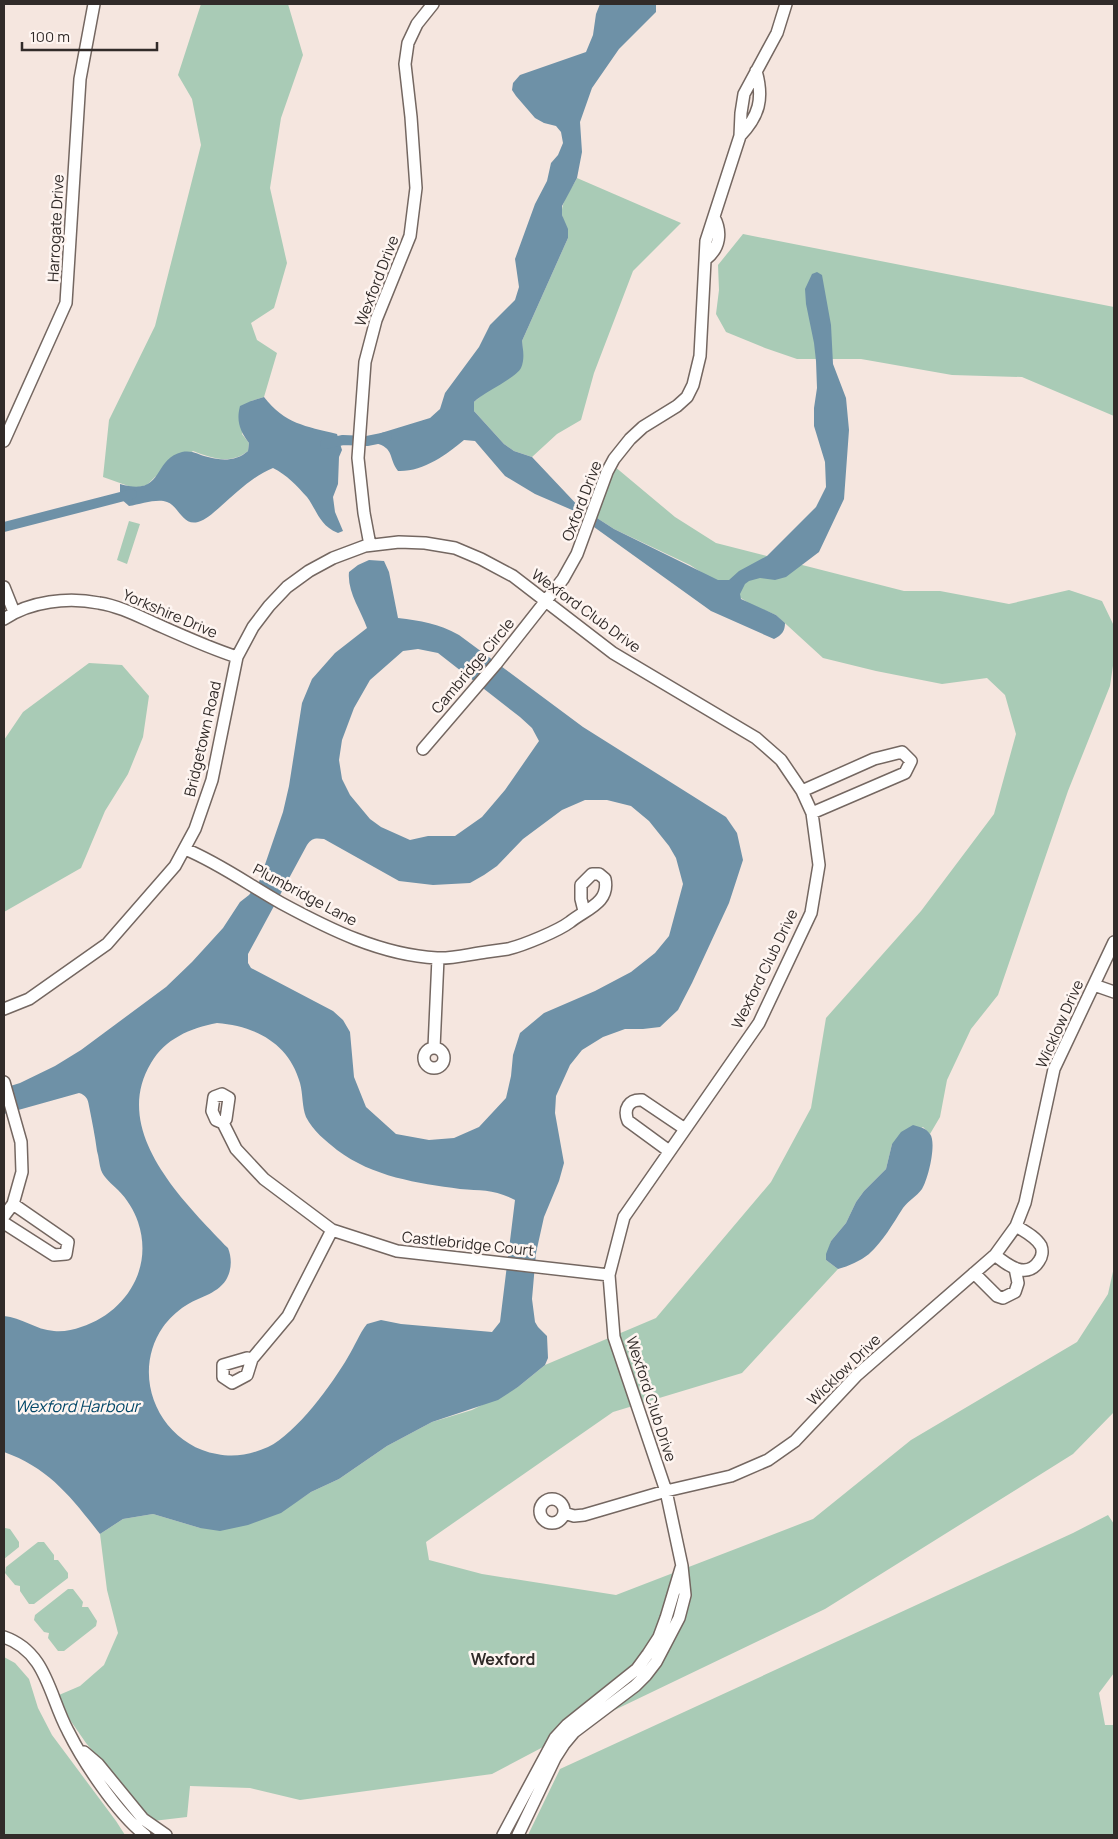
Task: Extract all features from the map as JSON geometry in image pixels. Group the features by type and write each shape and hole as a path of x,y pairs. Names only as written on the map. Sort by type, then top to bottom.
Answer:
{"street":[{"name":"Harrogate Drive","path":"4,442 66,303 80,80 94,4"},
{"name":"Wexford Drive","path":"370,545 364,514 358,458 365,362 376,320 410,236 416,188 405,64 408,43 416,24 433,4"},
{"name":"Oxford Drive","path":"546,600 563,579 578,554 614,459 630,439 643,427 677,406 686,397 693,385 700,356 706,241 740,136 744,94 777,33 786,4"},
{"name":"Oxford Drive","path":"740,136 753,121 758,111 759,81 756,71"},
{"name":"Wexford Club Drive","path":"370,545 399,542 425,543 455,548 481,559 513,576 613,653 756,738 781,760 802,791 812,813 819,864 811,913 759,1023 624,1217 609,1275 614,1337 666,1490 682,1566 659,1637 637,1669 568,1724 555,1738 518,1835"},
{"name":"Bridgetown Road","path":"4,1009 29,999 107,944 174,866 195,829 212,780 237,658 253,627 287,587 309,571 333,558 370,545"},
{"path":"4,587 14,612"},
{"name":"Cambridge Circle","path":"423,749 546,600"},
{"name":"Yorkshire Drive","path":"4,619 14,612 46,603 77,601 99,603 122,609 237,658"},
{"path":"802,791 874,760 902,752 910,761 905,773 812,813"},
{"name":"Plumbridge Lane","path":"185,849 198,854 280,902 342,934 389,951 438,958 508,948 564,927 584,911"},
{"name":"Wicklow Drive","path":"564,1513 574,1516 584,1515 666,1490 731,1476 768,1460 795,1440 857,1374 994,1255 1016,1226 1025,1203 1054,1069 1113,950"},
{"path":"434,1048 438,958"},
{"path":"1094,985 1114,992"},
{"path":"4,1082 22,1142 22,1172 13,1204 4,1216"},
{"path":"669,1151 628,1121 626,1108 630,1103 642,1100 685,1129"},
{"name":"Castlebridge Court","path":"223,1122 236,1148 264,1179 332,1230 396,1251 609,1275"},
{"path":"4,1223 54,1255 66,1254 68,1242 13,1204"},
{"path":"994,1255 1021,1271 1031,1268 1039,1262 1042,1256 1040,1245 1035,1239 1016,1226"},
{"path":"252,1359 288,1316 332,1230"},
{"path":"974,1273 997,1296 1003,1298 1015,1292 1018,1283 1014,1268"},
{"path":"4,1637 28,1650 38,1662 68,1732 90,1769 132,1824 145,1835"},
{"path":"78,1748 98,1764 143,1819 166,1835"},
{"name":"Wexford Club Drive","path":"503,1835 547,1762"}],"green space":[{"path":"201,4 288,4 303,55 281,118 270,188 287,263 274,308 251,323 257,340 277,353 264,397 251,401 242,434 249,443 248,451 235,458 221,459 193,451 155,477 147,485 134,488 103,477 109,420 155,326 201,145 192,99 178,75"},
{"path":"577,178 681,223 633,271 594,373 581,420 557,434 532,457 514,451 504,444 474,411 474,402 523,360 522,341 568,238 562,210"},
{"path":"743,234 1114,307 1114,416 1022,377 952,375 861,359 797,359 726,332 716,314 719,290 718,265"},
{"path":"614,466 675,517 716,543 904,591 940,591 1009,604 1069,590 1102,601 1114,626 1114,659 1110,686 1068,791 998,995 971,1029 947,1080 940,1117 930,1134 923,1127 892,1144 886,1169 864,1191 856,1202 846,1223 831,1241 826,1260 838,1269 742,1373 613,1412 426,1542 429,1560 482,1574 616,1595 813,1519 911,1440 1077,1342 1108,1294 1114,1267 1114,1412 1073,1454 825,1609 600,1717 492,1774 300,1800 250,1788 190,1786 187,1817 153,1821 86,1743 70,1720 59,1695 80,1686 104,1665 118,1633 107,1590 100,1534 123,1519 153,1514 200,1528 299,1500 311,1492 339,1479 387,1446 432,1422 472,1410 518,1387 545,1365 656,1318 771,1182 811,1108 826,1018 921,911 994,814 1016,734 1005,695 987,678 942,684 823,658 776,615 750,604 690,565 614,529 597,518"},
{"path":"129,521 140,524 127,564 117,560"},
{"path":"89,663 122,665 149,696 143,737 128,774 105,811 81,868 4,912 4,740 23,712"},
{"path":"1108,1515 1114,1524 1114,1673 1099,1693 1105,1725 1114,1725 1114,1835 528,1835 560,1769 1073,1533"},
{"path":"4,1521 5,1528 10,1529 19,1542 19,1547 4,1559"},
{"path":"38,1542 44,1542 54,1555 54,1560 58,1560 68,1573 68,1578 34,1604 29,1604 20,1591 20,1586 15,1585 5,1573 6,1567"},
{"path":"68,1589 73,1589 83,1602 82,1607 88,1607 97,1621 96,1626 64,1651 58,1651 48,1638 49,1633 44,1632 34,1620 35,1615"},
{"path":"4,1657 15,1663 29,1679 38,1708 52,1735 125,1835 4,1835"}],"water":[{"path":"600,4 655,4 656,12 619,49 592,88 580,122 582,152 577,178 562,206 562,215 568,229 568,238 522,341 523,358 521,368 513,376 474,402 474,411 504,444 514,451 532,457 582,510 579,513 535,494 505,476 475,441 464,440 442,457 425,466 407,471 398,471 386,448 375,443 374,437 381,433 430,418 440,409 445,393 479,347 490,325 515,300 519,287 515,259 535,204 547,181 551,163 558,155 563,143 561,132 556,126 535,118 516,96 512,90 513,83 520,75 586,52 593,35 596,14"},
{"path":"817,272 822,275 831,325 833,364 846,398 849,430 844,499 819,552 786,577 775,580 760,578 749,581 745,584 740,594 741,599 776,615 785,623 782,632 774,639 711,611 594,527 597,518 614,529 718,580 729,580 739,571 767,556 816,507 826,487 825,462 814,426 817,388 816,361 805,289 812,274"},
{"path":"264,397 280,413 296,423 337,434 342,450 339,457 338,484 333,497 335,512 343,531 338,533 327,526 307,497 296,485 273,468 252,480 210,516 198,522 188,521 175,507 167,502 154,501 129,506 120,498 120,484 134,487 144,485 157,476 166,462 182,452 192,452 224,459 239,457 244,454 248,451 249,443 240,426 238,416 240,406"},
{"name":"Wexford Harbour","path":"369,560 384,561 389,572 398,618 437,625 459,635 583,727 726,817 737,833 743,860 729,903 678,1010 660,1027 625,1029 603,1037 582,1050 570,1065 556,1096 555,1113 564,1163 559,1181 544,1217 536,1253 532,1299 535,1322 547,1336 548,1358 545,1365 518,1387 498,1400 432,1422 387,1446 339,1479 311,1492 281,1513 248,1525 220,1531 200,1528 153,1514 123,1519 100,1534 69,1496 47,1475 34,1466 4,1452 4,1316 47,1330 57,1331 75,1329 97,1320 123,1300 132,1287 139,1272 142,1256 142,1239 138,1222 130,1205 102,1173 89,1104 85,1096 79,1093 4,1114 4,1088 20,1083 55,1066 81,1050 166,987 223,928 240,902 249,895 259,882 283,812 302,703 312,679 335,653 367,628 350,587 349,572","holes":["418,649 438,653 520,717 532,728 539,741 505,790 482,817 455,836 428,836 410,840 381,827 370,819 350,795 342,779 339,760 342,740 354,708 370,680 403,651","585,800 607,800 631,806 649,821 676,858 683,884 669,936 655,953 631,972 595,991 544,1013 520,1033 513,1055 506,1098 479,1127 454,1138 429,1140 396,1134 366,1107 354,1077 350,1032 343,1020 333,1011 251,968 248,963 248,954 307,845 312,840 324,839 399,881 433,885 470,883 497,866 523,839 562,810","217,1023 244,1028 269,1039 279,1047 295,1069 301,1087 306,1117 309,1122 337,1150 365,1167 412,1181 444,1187 494,1192 515,1200 500,1322 492,1332 401,1324 381,1320 367,1324 333,1380 302,1420 268,1447 256,1452 237,1455 217,1454 197,1448 180,1437 166,1422 156,1405 150,1386 149,1366 153,1346 163,1327 182,1308 222,1285 228,1276 230,1268 231,1260 228,1248 173,1187 158,1164 146,1139 140,1114 141,1089 151,1063 163,1047 179,1036 197,1028"]},
{"path":"913,1125 927,1130 933,1145 927,1178 922,1189 905,1205 883,1238 869,1254 854,1263 838,1269 826,1260 826,1254 831,1241 846,1223 856,1202 864,1191 886,1169 892,1144 901,1132"}],"waterway":[{"path":"325,444 343,440 367,441 387,437"},
{"path":"4,527 132,494"}],"district":[{"name":"Wexford","path":"503,1659"}]}
